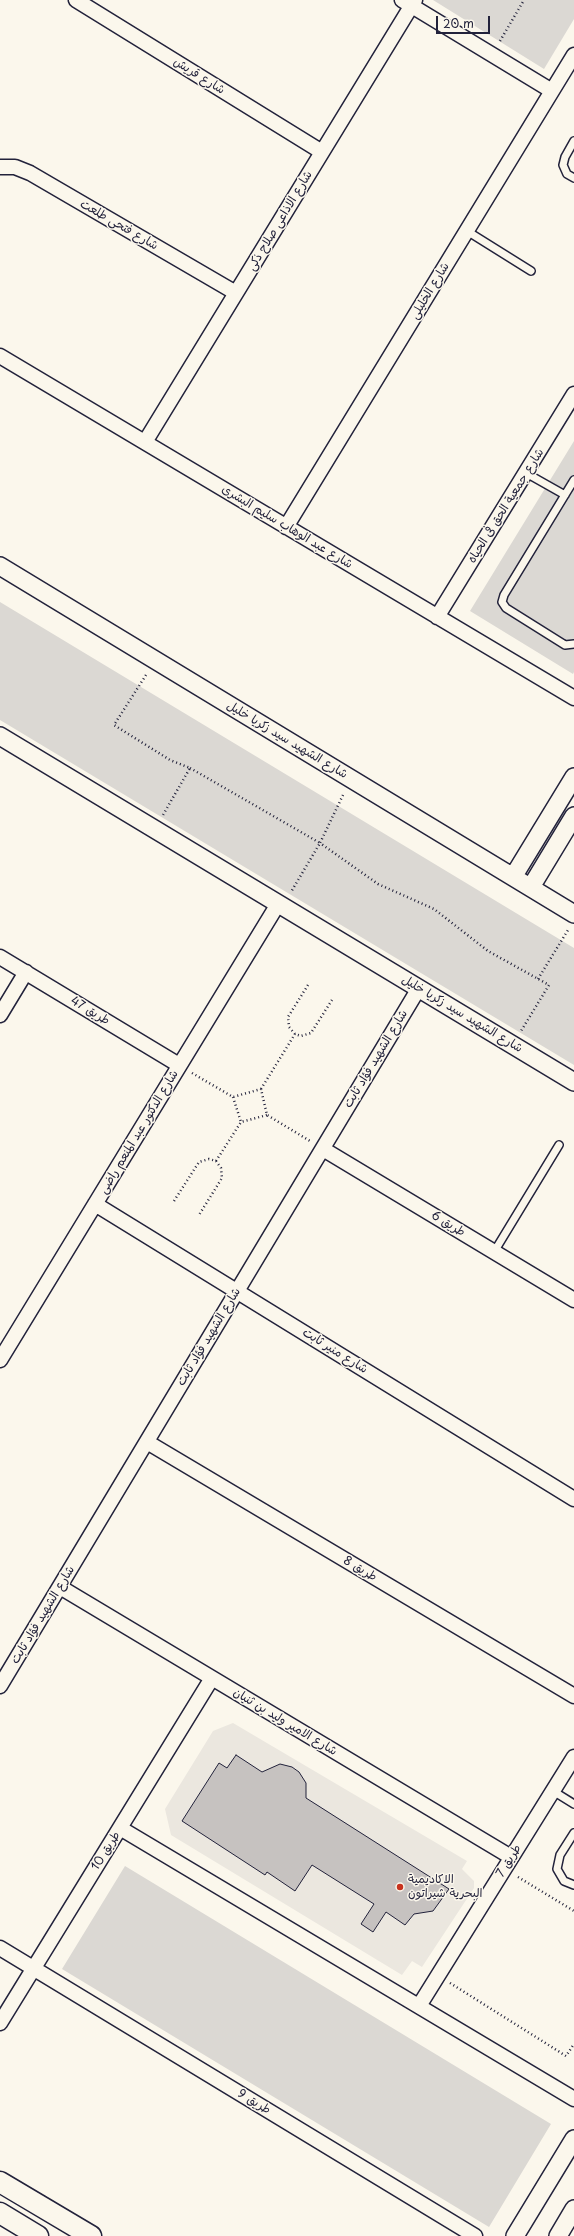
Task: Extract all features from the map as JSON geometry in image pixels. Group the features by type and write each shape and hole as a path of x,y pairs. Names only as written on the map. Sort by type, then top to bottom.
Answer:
{"main road":[{"path":"0,2182 91,2236"},
{"path":"0,2213 38,2236"}],"street":[{"name":"شارع قريش","path":"76,0 322,152"},
{"name":"شارع الاذاعى صلاح ذكى","path":"145,442 322,152 409,2"},
{"path":"409,2 552,91"},
{"name":"شارع الخليلى","path":"286,527 574,55"},
{"name":"شارع فتحى طلعت","path":"0,167 15,167 30,173 236,293"},
{"name":"شارع عبد الوهاب سليم البشرى","path":"0,356 574,698"},
{"name":"شارع جمعية الحق فى الحياه","path":"437,617 574,394"},
{"name":"شارع الشهيد سيد زكريا خليل","path":"0,566 531,887 572,920"},
{"name":"شارع الشهيد سيد زكريا خليل","path":"0,736 574,1082"},
{"path":"513,877 574,777"},
{"path":"531,887 574,816"},
{"name":"شارع الدكتور عبد المنعم راضى","path":"0,1360 180,1065 280,905"},
{"name":"طريق 47","path":"0,957 180,1065"},
{"path":"0,1015 26,972"},
{"name":"شارع الشهيد فؤاد ثابت","path":"0,1686 419,988"},
{"name":"طريق 6","path":"323,1148 574,1300"},
{"name":"شارع منير ثابت","path":"95,1204 574,1499"},
{"name":"طريق 8","path":"147,1442 574,1696"},
{"name":"شارع الامير وليد بن ثنيان","path":"60,1587 212,1678 508,1863"},
{"name":"طريق 10","path":"0,2023 212,1678"},
{"name":"طريق 7","path":"418,2006 574,1757"},
{"path":"120,1828 574,2099"},
{"name":"طريق 9","path":"0,1948 475,2236"},
{"path":"515,2236 574,2139"},
{"path":"558,2236 574,2209"}],"lane":[{"path":"574,141 565,156 562,165 567,174 574,178"},
{"path":"467,231 530,271"},
{"path":"526,472 565,495"},
{"path":"574,480 504,595 502,602 506,608 565,645 574,644"},
{"path":"494,1252 559,1145"},
{"path":"553,1791 574,1804"},
{"path":"574,1833 560,1855 557,1869 564,1881 574,1885"}],"path":[{"path":"491,54 524,0"},
{"path":"155,660 114,725 170,760 190,768 320,843 378,884 434,909 488,951 549,985 513,1045"},
{"path":"154,829 190,768"},
{"path":"280,905 320,843 336,807 352,779"},
{"path":"538,979 572,920"},
{"path":"308,985 288,1017 289,1027 295,1034 301,1036 311,1033 332,1000"},
{"path":"233,1096 261,1089 295,1034"},
{"path":"180,1065 233,1096 241,1122"},
{"path":"261,1089 267,1115"},
{"path":"216,1161 241,1122 267,1115 323,1148"},
{"path":"174,1201 199,1162 209,1159 216,1161 222,1168 222,1178 199,1216"},
{"path":"508,1863 574,1911"},
{"path":"438,1976 566,2056 574,2044"}],"shaded area":[{"path":"433,0 574,0 574,19 544,69"},
{"path":"574,441 574,672 573,674 470,611"},
{"path":"0,602 574,948 574,1065 0,720"},
{"path":"233,1723 467,1861 462,1869 474,1881 474,1888 422,1967 412,1961 402,1975 171,1835 165,1809 213,1731"},
{"path":"125,1866 551,2124 489,2227 62,1969"}],"building":[{"path":"236,1755 262,1772 280,1764 292,1767 299,1772 306,1783 306,1798 449,1889 433,1911 414,1914 405,1925 386,1912 373,1932 361,1924 374,1904 312,1865 295,1891 267,1872 265,1875 182,1821 219,1763 227,1768"}],"place":[{"name":"الاكاديمية البحرية شيراتون","path":"400,1887"}]}
